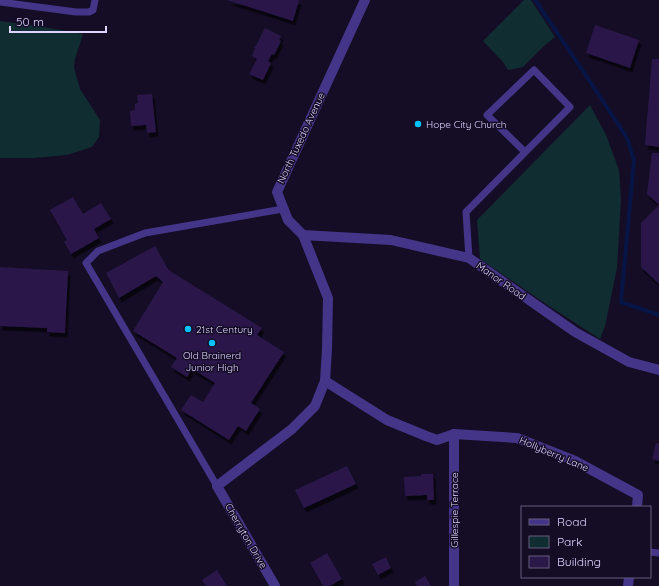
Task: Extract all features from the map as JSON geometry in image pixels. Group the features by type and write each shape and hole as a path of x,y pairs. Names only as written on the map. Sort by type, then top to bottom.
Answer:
{"street":[{"name":"North Tuxedo Avenue","path":"217,486 292,429 315,406 325,381 328,298 303,235 288,220 277,192 365,0"},
{"name":"Manor Road","path":"303,235 391,240 469,258 575,332 628,362 659,370"},
{"name":"Hollyberry Lane","path":"325,381 387,420 437,440 454,434 517,438 568,458 638,495 637,506"},
{"name":"Gillespie Terrace","path":"454,434 454,586"},
{"name":"Cherryton Drive","path":"217,486 275,586"}],"lane":[{"path":"0,2 76,12 89,12 92,10 95,0"},
{"path":"469,258 466,212 570,107 534,70 487,115 525,152"},
{"path":"217,486 86,263 98,251 145,233 283,209"}],"green space":[{"path":"524,0 531,0 555,37 523,67 508,70 503,62 483,41"},
{"path":"0,21 83,34 75,59 74,68 80,89 100,120 99,137 92,147 67,155 33,158 0,158"},
{"path":"590,105 606,135 619,170 621,200 617,268 605,326 600,339 480,259 477,220"}],"building":[{"path":"227,0 299,0 293,21"},
{"path":"595,25 639,40 630,68 586,53"},
{"path":"265,28 281,36 279,40 281,41 274,55 272,54 268,61 271,63 263,80 249,74 257,59 252,56 254,48"},
{"path":"652,59 659,59 659,147 645,145"},
{"path":"152,94 156,132 147,133 146,125 131,126 130,111 135,110 135,104 138,103 137,95"},
{"path":"652,153 659,153 659,205 647,194"},
{"path":"73,197 83,214 101,203 111,219 94,229 99,238 71,254 64,242 67,240 50,210"},
{"path":"659,205 659,284 641,267 641,223"},
{"name":"Old Brainerd Junior High","path":"155,246 170,271 262,328 257,335 284,352 251,403 260,409 246,431 238,426 229,440 181,410 191,395 203,402 215,383 192,369 187,377 171,367 177,358 133,331 163,282 156,276 119,298 106,273"},
{"path":"0,267 68,271 65,333 47,332 47,328 0,326"},
{"path":"656,443 659,444 659,461 652,459"},
{"path":"347,466 356,484 304,508 295,490"},
{"path":"421,474 433,474 434,500 427,500 427,495 405,496 404,477 421,476"},
{"path":"327,553 342,579 330,586 323,586 310,563"},
{"path":"386,557 391,568 378,575 372,564"},
{"path":"217,570 227,586 206,586 202,580"},
{"path":"425,576 431,586 417,586 415,582"}],"waterway":[{"path":"535,0 627,138 634,160 621,302 659,315"}],"place":[{"name":"Hope City Church","path":"418,124"},
{"name":"21st Century","path":"188,329"},
{"name":"Old Brainerd Junior High","path":"212,343"}]}
